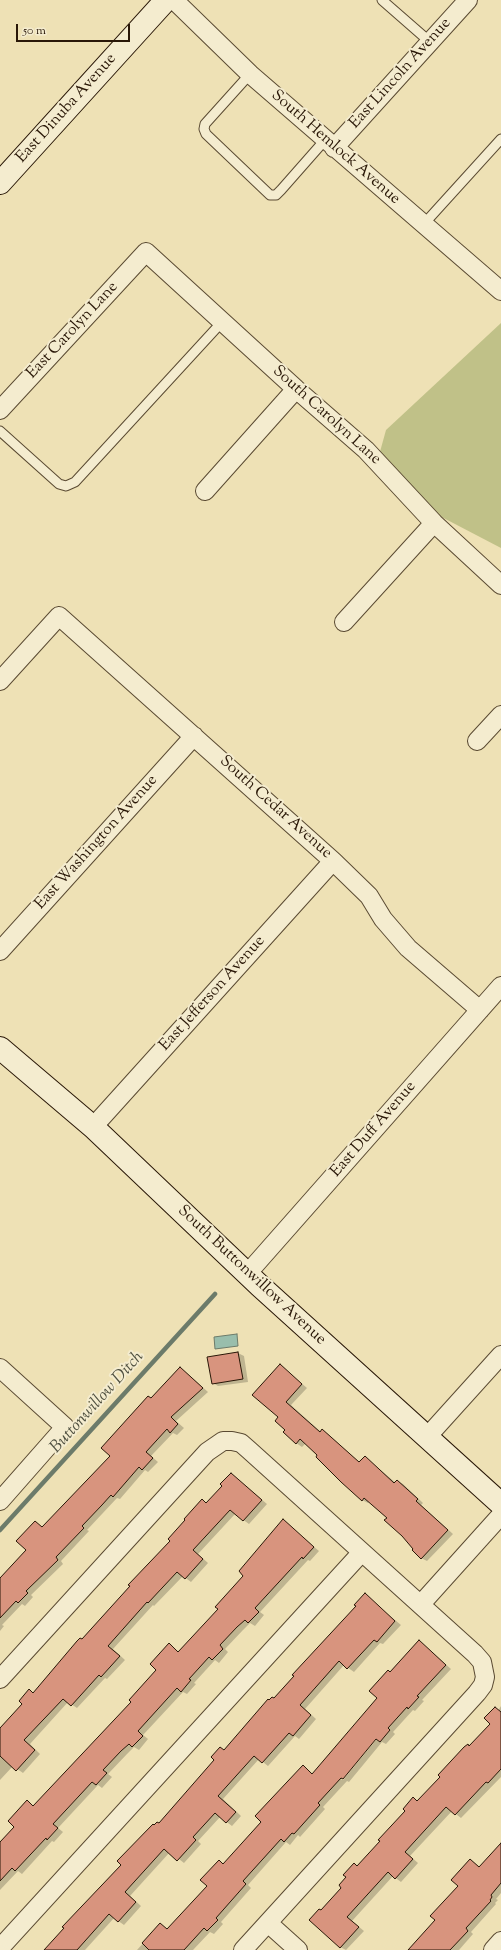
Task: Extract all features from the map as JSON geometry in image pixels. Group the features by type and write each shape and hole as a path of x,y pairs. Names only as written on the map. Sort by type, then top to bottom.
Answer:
{"street":[{"name":"East Dinuba Avenue","path":"0,183 166,0"},
{"name":"South Hemlock Avenue","path":"174,0 250,74 423,225 501,290"},
{"name":"East Lincoln Avenue","path":"329,144 430,42 468,0"},
{"name":"South Carolyn Lane","path":"146,252 296,389 366,450 434,523 501,585"},
{"name":"East Carolyn Lane","path":"0,410 146,252"},
{"path":"205,491 296,389"},
{"path":"344,622 434,523"},
{"name":"South Cedar Avenue","path":"0,681 59,616 333,860 369,896 383,919 408,948 480,1010"},
{"path":"477,741 501,716"},
{"name":"East Washington Avenue","path":"0,951 194,736"},
{"name":"East Jefferson Avenue","path":"92,1127 333,860"},
{"name":"East Duff Avenue","path":"247,1274 501,986"},
{"name":"South Buttonwillow Avenue","path":"0,1048 92,1127 247,1274 501,1504"},
{"path":"427,1437 501,1355"},
{"path":"0,1368 65,1427 0,1501"},
{"path":"0,1679 207,1452 223,1442 232,1441 241,1443 421,1604 482,1662 485,1669 483,1685 243,1950"},
{"path":"421,1604 501,1515"},
{"path":"0,1948 362,1552"},
{"path":"268,1923 298,1950"},
{"path":"493,1950 501,1941"}],"lane":[{"path":"382,0 430,42"},
{"path":"250,74 205,124 204,129 206,134 270,195 276,195 329,144"},
{"path":"423,225 501,138"},
{"path":"0,431 59,484 66,486 75,482 222,322"}],"green space":[{"path":"501,323 501,548 409,500 378,459 386,430"}],"shaded area":[{"path":"237,1334 238,1346 215,1349 214,1337"}],"building":[{"path":"238,1352 243,1379 212,1384 207,1357"},
{"path":"280,1364 302,1384 286,1402 320,1432 322,1429 359,1462 365,1456 394,1483 397,1480 418,1499 416,1501 448,1530 421,1559 412,1550 413,1549 402,1536 384,1520 387,1518 364,1498 362,1501 341,1482 316,1457 317,1455 300,1439 296,1444 283,1432 285,1430 275,1421 278,1417 252,1395"},
{"path":"180,1367 203,1388 171,1417 178,1424 170,1433 167,1429 146,1452 153,1458 142,1470 139,1467 113,1497 111,1495 82,1526 84,1528 56,1557 58,1560 26,1591 28,1593 18,1603 16,1601 0,1618 0,1578 26,1550 16,1541 35,1521 42,1527 110,1456 101,1448 148,1396 151,1398"},
{"path":"231,1473 262,1500 243,1521 230,1510 193,1550 203,1559 185,1579 177,1572 148,1603 147,1602 108,1646 120,1656 101,1677 99,1675 71,1706 63,1699 24,1740 35,1750 16,1771 0,1756 0,1728 22,1704 19,1701 29,1689 33,1693 77,1641 80,1638 82,1639 130,1586 128,1585 170,1541 168,1539 202,1499 206,1503 222,1486 220,1484"},
{"path":"283,1519 314,1547 303,1559 302,1557 255,1608 259,1612 248,1623 245,1620 237,1627 220,1645 223,1649 212,1660 209,1657 189,1679 191,1680 181,1692 177,1688 138,1731 143,1736 132,1747 129,1744 121,1751 103,1770 107,1773 96,1785 92,1782 53,1824 58,1828 47,1840 46,1838 15,1871 12,1868 0,1881 0,1842 14,1827 8,1821 27,1800 33,1806 131,1702 129,1700 156,1670 150,1664 169,1643 178,1652 218,1609 215,1607 243,1576 239,1571"},
{"path":"365,1593 395,1621 377,1642 374,1640 347,1669 339,1661 300,1705 311,1715 293,1736 289,1733 262,1763 254,1756 218,1796 236,1812 226,1823 215,1813 193,1837 196,1840 177,1861 164,1849 125,1892 136,1902 118,1922 109,1914 77,1950 44,1950 64,1928 62,1927 121,1865 117,1861 153,1824 154,1825 157,1822 159,1823 214,1760 211,1757 220,1747 224,1750 268,1699 269,1700 272,1697 274,1698 294,1676 292,1675 356,1606 354,1605"},
{"path":"419,1640 446,1665 417,1696 419,1697 408,1709 407,1707 388,1728 390,1730 380,1742 376,1739 343,1779 341,1778 318,1803 320,1805 294,1834 292,1833 284,1842 281,1839 243,1881 246,1884 216,1918 218,1920 207,1931 204,1928 184,1950 149,1950 142,1943 160,1923 167,1929 207,1886 200,1880 219,1860 223,1864 261,1822 255,1816 303,1765 312,1774 377,1698 369,1691 388,1670 390,1672"},
{"path":"495,1707 501,1712 501,1769 488,1783 486,1782 455,1815 446,1807 405,1852 413,1859 395,1879 388,1872 347,1917 359,1927 340,1948 309,1920 319,1909 321,1910 341,1888 339,1885 346,1877 343,1875 354,1863 357,1866 380,1841 378,1840 405,1811 403,1809 413,1797 417,1801 440,1777 438,1775 464,1747 468,1744 469,1746 490,1724 484,1718"},
{"path":"501,1843 501,1883 491,1895 491,1901 466,1928 468,1931 450,1950 408,1950 435,1920 430,1916 458,1886 451,1880 470,1859 479,1867"}],"waterway":[{"name":"Buttonwillow Ditch","path":"0,1530 215,1294"}]}
